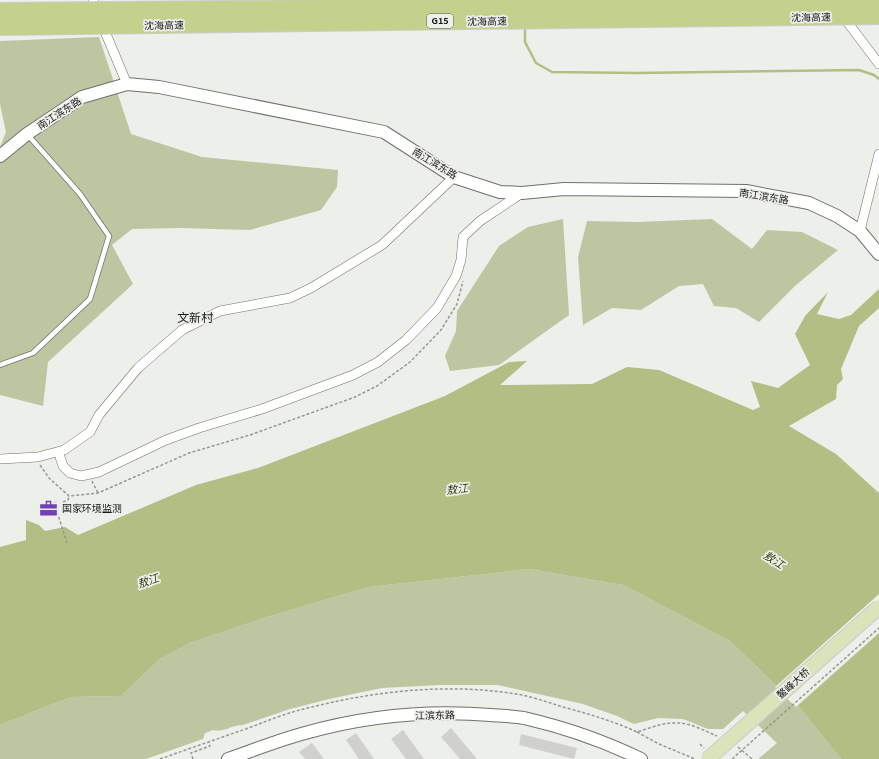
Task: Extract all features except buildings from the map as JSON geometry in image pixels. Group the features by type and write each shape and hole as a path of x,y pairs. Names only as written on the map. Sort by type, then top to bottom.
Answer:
{"highway":[{"name":"沈海高速","path":"0,11 879,3"},
{"name":"沈海高速","path":"0,27 879,16"}],"main road":[{"name":"南江滨东路","path":"0,156 27,134 82,97 127,84 159,87 384,132 454,177 500,192 564,189 746,191 809,203 837,216 860,231 879,254"},
{"name":"鳌峰大桥","path":"708,759 879,607"},
{"name":"鳌峰大桥","path":"722,759 879,619"},
{"name":"江滨东路","path":"232,758 305,733 342,724 415,714 474,714 523,718 582,735 641,759"}],"street":[{"path":"93,0 127,84"},
{"path":"830,0 879,64"},
{"path":"860,231 879,154"},
{"path":"0,459 38,457 64,450 90,432 99,415 138,368 182,330 220,311 290,298 310,288 382,245 454,177"},
{"path":"60,457 63,466 70,473 81,476 99,472 166,440 199,428 262,409 353,375 378,362 406,340 437,308 456,276 461,260 463,237 480,221 522,192"}],"lane":[{"path":"0,365 33,353 90,299 109,236 80,194 27,134"}],"path":[{"path":"63,502 68,500 69,496"},
{"path":"57,512 67,543"},
{"path":"732,759 879,628"},
{"path":"638,732 659,744 695,759"},
{"path":"193,759 191,753 210,746 208,742"}],"shaded area":[{"path":"99,37 131,134 202,157 338,170 337,187 321,210 250,230 181,228 132,229 112,245 133,284 48,362 43,406 0,395 0,147 6,132 0,104 0,41"},
{"path":"563,219 569,315 499,365 450,371 445,356 456,331 457,311 499,246 528,227"},
{"path":"712,219 752,249 767,230 802,232 838,250 796,285 759,322 736,308 714,306 703,284 679,286 641,310 612,308 583,325 578,257 587,221 638,222"},
{"path":"529,569 623,585 730,641 800,708 841,759 758,759 777,743 743,711 723,729 708,729 683,719 658,718 634,724 617,716 583,704 498,685 439,685 382,688 329,699 290,709 243,725 217,731 213,730 205,733 203,739 146,759 0,759 0,725 71,697 121,696 160,659 190,643 267,617 369,587"}],"water":[{"name":"敖江","path":"879,289 879,308 859,326 841,369 843,379 837,385 836,399 789,426 836,454 879,493 879,759 841,759 800,708 730,641 623,585 529,569 369,587 267,617 190,643 160,659 121,696 71,697 0,725 0,547 26,540 26,520 39,525 45,531 65,527 78,535 196,485 258,468 445,396 509,362 527,361 500,385 592,384 627,367 659,370 753,410 760,407 751,381 778,388 810,365 795,334 805,316 828,292 817,314 839,319 851,315"}],"pier":[{"path":"879,594 879,633 796,707 775,687"}],"waterway":[{"path":"525,26 525,42 536,63 552,72 637,73 859,70 874,75 879,79"}],"place":[{"name":"国家环境监测","path":"49,508"}],"district":[{"name":"文新村","path":"195,318"}]}
